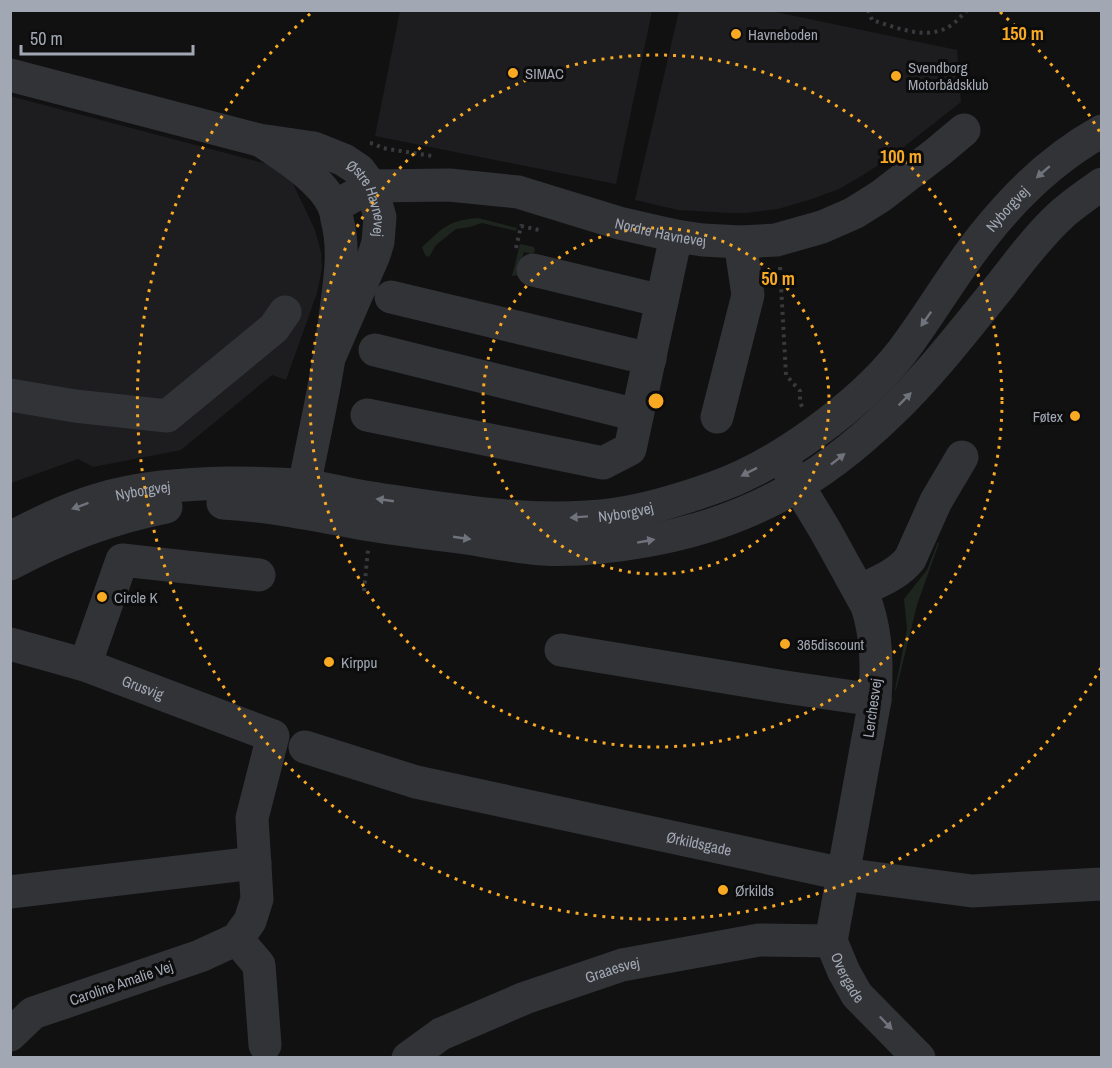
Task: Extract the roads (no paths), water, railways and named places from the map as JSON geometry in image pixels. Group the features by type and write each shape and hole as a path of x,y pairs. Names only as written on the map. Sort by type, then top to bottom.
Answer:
{"street":[{"name":"Østre Havnevej","path":"10,75 263,127 329,153 359,170 371,186 380,217 378,242 330,356"},
{"name":"Østre Havnevej","path":"263,127 288,159 324,191 334,207 341,236 340,282 330,356 302,499"},
{"name":"Nordre Havnevej","path":"334,207 371,186 449,185 518,192 619,223 676,236 740,242 776,240 822,227 854,213 881,196 964,130"},
{"name":"Nyborgvej","path":"10,564 75,532 133,514 181,504 206,502 252,505 302,499 375,499 500,516 561,518 613,515 660,505 718,487 780,456 837,415 879,377 899,356 982,237 1008,206 1050,166 1101,131"},
{"name":"Nyborgvej","path":"934,368 974,298 1011,243 1050,200 1101,163"},
{"name":"Nyborgvej","path":"10,538 66,511 96,500 123,493 181,484 255,483 371,525 542,549 594,548 639,542 693,531 722,522 751,511 799,486 866,436 934,368 1060,215 1101,184"},
{"path":"367,416 603,463 630,449 676,236"},
{"path":"717,417 748,295 740,242"},
{"path":"524,262 662,301"},
{"path":"391,297 650,358"},
{"path":"10,395 75,406 167,416 274,328 285,312"},
{"path":"375,350 637,415"},
{"name":"Lerchesvej","path":"780,456 859,591 871,619 874,633 877,675 875,700 843,874"},
{"path":"859,591 894,574 910,559 936,501 963,457"},
{"path":"85,665 122,560 259,575"},
{"name":"Grusvig","path":"10,644 85,665 273,736 252,818 255,863"},
{"path":"561,650 875,700"},
{"name":"Ørkildsgade","path":"305,747 416,782 843,874 972,891 1101,884"},
{"path":"10,892 255,863 257,899 250,921 237,939 259,965 265,1045"},
{"name":"Overgade","path":"843,874 831,941 844,972 857,994 919,1058"},
{"name":"Caroline Amalie Vej","path":"10,1035 33,1013 200,956 237,939"},
{"name":"Graaesvej","path":"408,1058 441,1034 525,998 622,965 759,940 831,941"}],"place":[{"name":"Havneboden","path":"736,34"},
{"name":"SIMAC","path":"513,73"},
{"name":"Svendborg Motorbådsklub","path":"896,76"},
{"name":"Føtex","path":"1075,416"},
{"name":"Circle K","path":"102,597"},
{"name":"365discount","path":"785,644"},
{"name":"Kirppu","path":"329,662"},
{"name":"Ørkilds","path":"723,890"}]}
